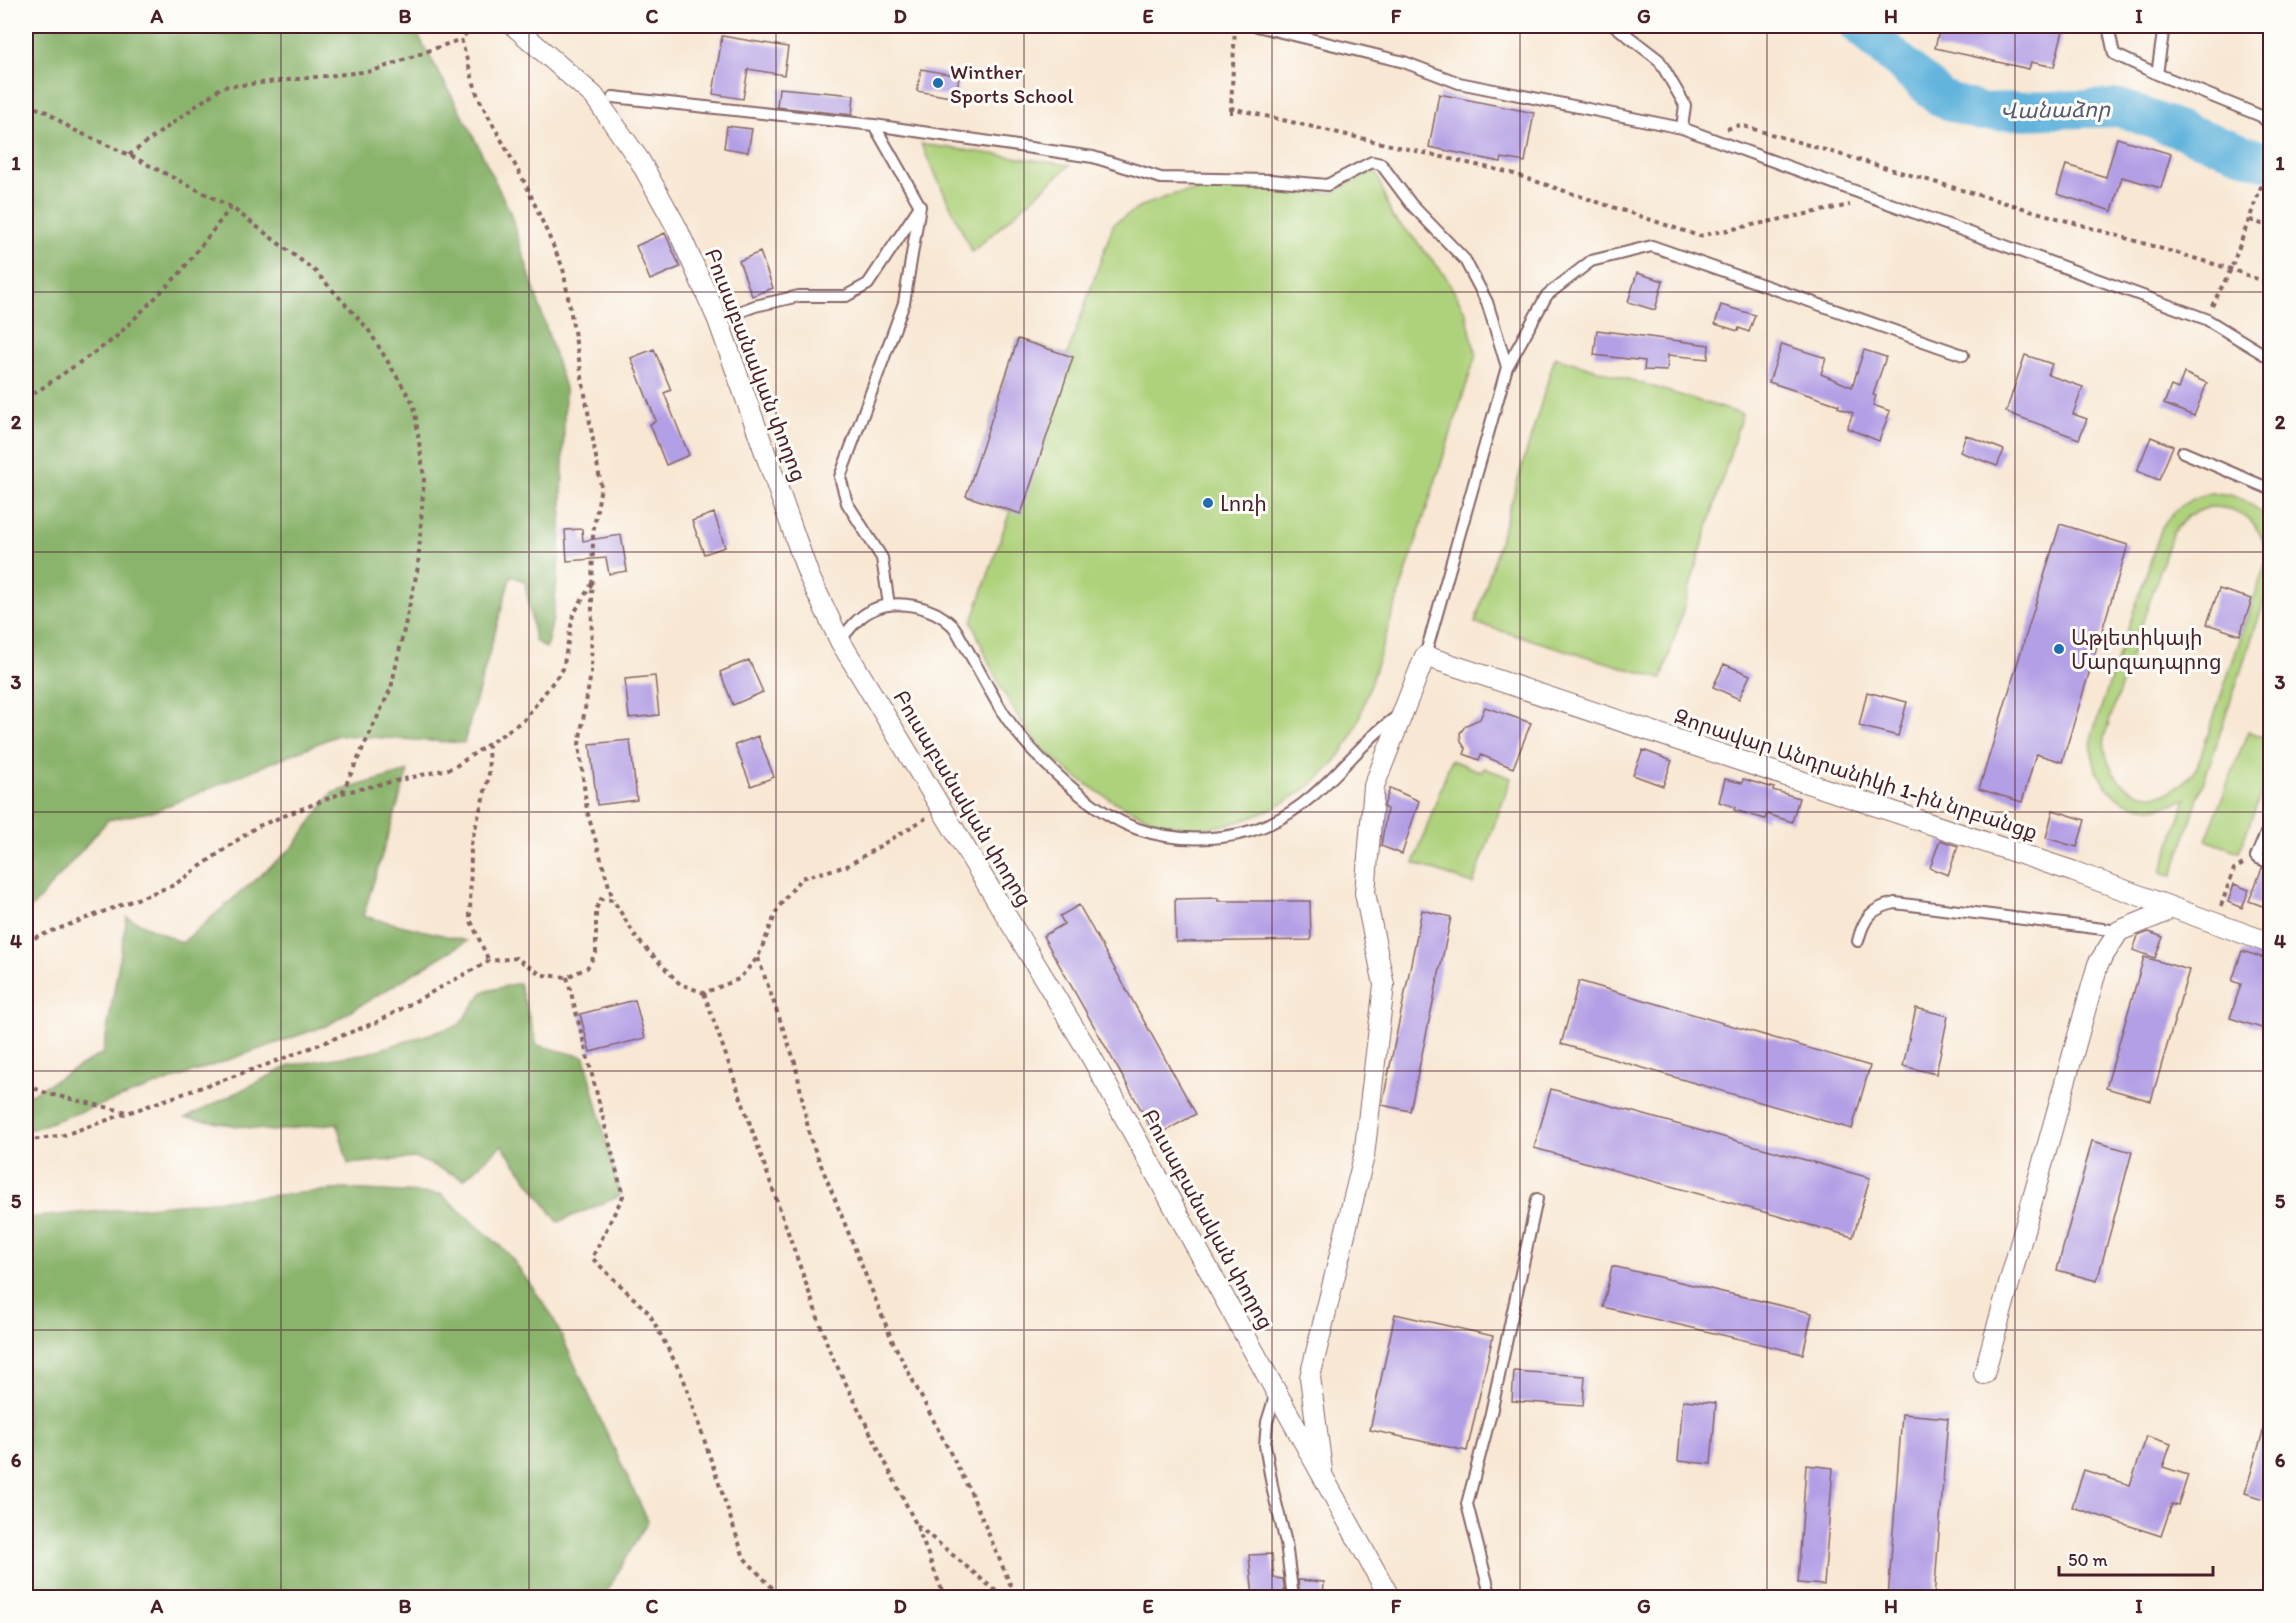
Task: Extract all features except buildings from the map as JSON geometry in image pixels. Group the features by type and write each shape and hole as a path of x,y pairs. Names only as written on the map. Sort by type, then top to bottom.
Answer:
{"street":[{"name":"Բուսաբանական փողոց","path":"514,26 594,96 640,161 678,228 718,320 809,576 840,641 1088,1051 1390,1598"},
{"path":"1322,1478 1310,1377 1364,1156 1384,985 1365,893 1374,786 1425,656"},
{"name":"Զորավար Անդրանիկի 1-ին նրբանցք","path":"1425,656 2072,871 2271,943"},
{"path":"1984,1374 2098,964 2119,931 2163,913 2168,907"}],"lane":[{"path":"1257,26 1404,62 1459,83 1682,128 2206,319 2271,358"},
{"path":"1615,26 1659,60 1685,105 1682,128"},
{"path":"2108,26 2114,54 2261,116 2271,125"},
{"path":"2157,74 2164,26"},
{"path":"613,97 874,125 1094,157 1161,178 1270,180 1326,185 1372,162 1381,164 1411,204 1465,260 1487,302 1507,367"},
{"path":"874,125 920,206 904,303 840,477 846,503 882,558 889,604"},
{"path":"718,320 755,306 799,296 846,296 868,284 920,206"},
{"path":"1425,656 1507,367 1547,295 1592,261 1652,246 1963,355"},
{"path":"2183,452 2271,489"},
{"path":"840,641 854,622 872,610 889,604 911,605 932,610 953,626 1003,712 1030,748 1059,777 1094,806 1137,829 1179,838 1231,836 1271,823 1305,803 1369,740 1404,711"},
{"path":"2271,824 2256,857 2271,863"},
{"path":"1858,940 1862,924 1878,907 1895,903 2119,931"},
{"path":"1491,1598 1467,1504 1491,1413 1537,1199"},
{"path":"1276,1393 1267,1422 1265,1445 1273,1491 1286,1543 1293,1598"}],"path":[{"path":"129,154 222,87 373,71 461,39 473,26"},
{"path":"988,26 999,26"},
{"path":"1231,114 1234,26"},
{"path":"461,39 478,97 527,187 562,268 601,486 593,534 591,673 579,744 587,811 613,900 638,940 673,977 680,984 704,993 739,979 758,957 778,908 801,878 847,866 942,809"},
{"path":"26,107 42,109 72,129 129,154 231,207 315,271 368,329 414,405 424,478 418,567 391,688 342,793"},
{"path":"1232,108 1511,173 1699,236 1877,200"},
{"path":"1723,144 1727,129 1740,125 2231,269 2271,284"},
{"path":"2206,319 2231,269 2271,162"},
{"path":"26,399 114,339 180,273 231,207"},
{"path":"2250,220 2271,227"},
{"path":"2263,281 2271,275"},
{"path":"26,940 174,885 256,827 342,793 453,768 524,720 563,669 573,615 593,581"},
{"path":"488,744 489,776 471,844 470,919 489,962"},
{"path":"2215,924 2234,869 2256,857"},
{"path":"26,1140 64,1135 266,1065 377,1022 489,962 516,958 542,975 567,977 587,968 596,952 596,909 601,899 613,900"},
{"path":"758,957 795,1062 810,1138 892,1340 972,1495 1016,1598"},
{"path":"567,977 623,1196 592,1258 649,1313 682,1377 744,1558 783,1598"},
{"path":"704,993 830,1352 916,1524 945,1598"},
{"path":"26,1085 48,1094 128,1113"},
{"path":"916,1524 1004,1598"}],"green space":[{"path":"26,26 413,26 470,129 510,212 565,388 561,539 553,619 546,648 535,641 525,582 511,575 464,743 338,735 155,811 108,820 28,912 26,912"},
{"path":"921,144 1070,165 972,252"},
{"name":"Լոռի","path":"1375,169 1392,217 1412,236 1444,274 1466,313 1476,355 1358,722 1348,743 1333,764 1296,795 1274,808 1226,825 1203,828 1163,823 1143,816 1103,795 1066,769 1037,742 1017,715 992,670 972,622 1010,511 966,496 1018,339 1067,355 1114,223 1142,206 1175,194 1217,188 1268,187 1331,193"},
{"path":"1555,357 1742,414 1662,679 1475,623"},
{"path":"2220,493 2238,497 2252,505 2265,518 2270,526 2270,584 2172,876 2161,872 2186,799 2163,806 2145,807 2131,804 2118,797 2100,777 2094,764 2092,735 2162,527 2177,509 2203,495","holes":["2209,507 2233,510 2251,521 2262,539 2266,562 2197,767 2184,783 2169,792 2153,795 2138,793 2125,785 2114,773 2107,757 2104,737 2173,532 2189,515"]},
{"path":"2248,731 2270,740 2270,769 2239,852 2206,840"},
{"path":"1451,760 1482,772 1484,768 1511,778 1473,884 1414,863"},
{"path":"408,771 363,916 467,941 328,1025 32,1129 26,1128 26,1093 31,1094 103,1053 127,917 182,943 293,847 332,793"},
{"path":"519,983 537,1045 585,1057 620,1196 558,1222 502,1145 464,1179 416,1158 348,1164 337,1123 272,1131 186,1118 291,1065 368,1053 459,1025 483,992"},
{"path":"344,1189 441,1194 508,1253 551,1314 648,1521 603,1597 26,1597 26,1218"}],"waterway":[{"name":"Վանաձոր","path":"1859,26 1942,99 1981,112 2120,108 2270,163"}],"place":[{"name":"Winther Sports School","path":"938,83"},
{"name":"Լոռի","path":"1208,503"},
{"name":"Աթլետիկայի Մարզադպրոց","path":"2059,649"}]}
